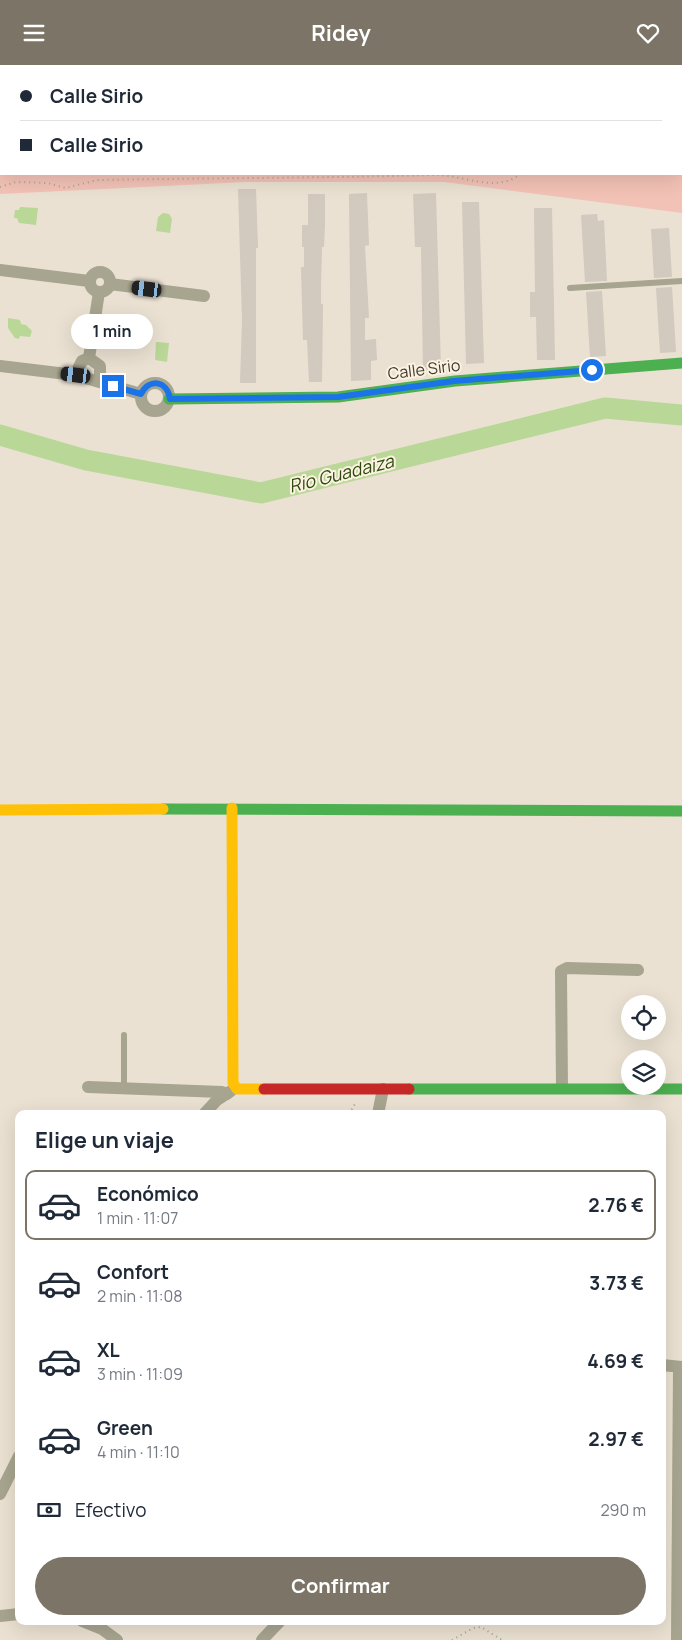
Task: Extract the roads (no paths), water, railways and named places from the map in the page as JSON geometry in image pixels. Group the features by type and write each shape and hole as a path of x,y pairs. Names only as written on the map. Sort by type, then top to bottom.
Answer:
{"street":[{"path":"0,270 89,281"},
{"path":"101,272 109,278 110,284 104,292 99,293 92,289 89,281 91,276 101,272"},
{"path":"110,284 204,296"},
{"path":"89,358 99,293"},
{"path":"76,375 82,361 89,358"},
{"path":"89,358 100,366 100,382"},
{"name":"Calle Sirio","path":"170,399 338,397 454,381 682,363"},
{"path":"0,366 76,375 141,394"},
{"path":"150,383 157,383 164,385 169,391 170,399 160,411 153,411 146,408 141,402 141,394 150,383"},
{"path":"209,1110 231,1091 233,1073 232,808"},
{"path":"0,809 232,808 682,811"},
{"path":"562,1088 561,971 567,968 638,970"},
{"path":"88,1087 222,1092 383,1089 682,1089"},
{"path":"379,1110 383,1089"},
{"path":"666,1365 681,1367 679,1632"},
{"path":"0,1494 15,1464"},
{"path":"0,1616 15,1614"},
{"path":"92,1625 102,1629 117,1640"},
{"path":"262,1640 276,1625"}],"lane":[{"path":"570,288 682,281"},
{"path":"124,1035 124,1088"}],"waterway":[{"name":"Rio Guadaiza","path":"0,435 86,460 261,493 605,408 682,415"}]}
